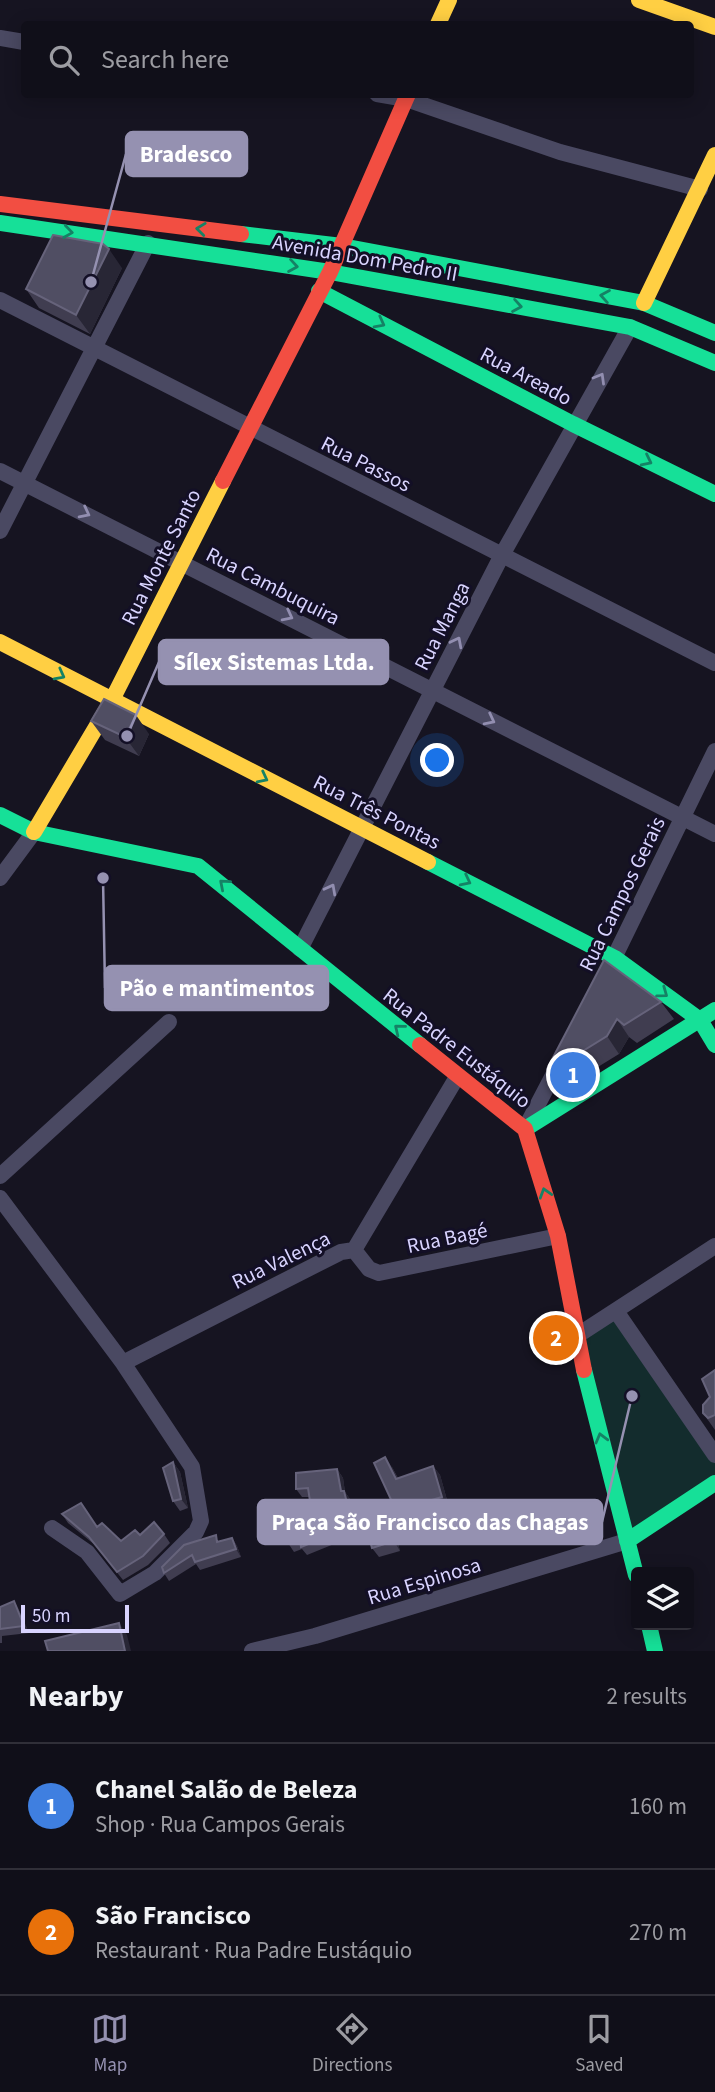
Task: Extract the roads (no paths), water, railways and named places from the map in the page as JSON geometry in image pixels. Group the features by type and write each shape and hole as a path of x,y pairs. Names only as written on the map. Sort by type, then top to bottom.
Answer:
{"main road":[{"path":"439,21 449,0"},
{"path":"639,0 715,27"},
{"name":"Rua Monte Santo","path":"34,832 111,702 330,272 407,98"},
{"path":"644,303 715,155"},
{"name":"Avenida Dom Pedro II","path":"0,204 342,246 644,303 715,333"},
{"name":"Avenida Dom Pedro II","path":"0,223 330,272 630,327 715,363"},
{"name":"Rua Areado","path":"319,291 573,424 715,494"},
{"name":"Rua Três Pontas","path":"0,642 111,702 615,958 700,1020 715,1045"},
{"name":"Rua Padre Eustáquio","path":"0,815 34,832 198,866 214,876 457,1077 525,1129 558,1236 575,1337 634,1567"},
{"path":"525,1129 715,1010"},
{"name":"Rua Espinosa","path":"628,1541 715,1483"},
{"path":"650,1630 655,1651"}],"street":[{"path":"0,38 21,42"},
{"path":"410,98 560,152 700,189"},
{"path":"0,531 96,349 148,243"},
{"name":"Rua Passos","path":"0,300 249,429 715,663"},
{"name":"Rua Manga","path":"300,949 502,555 573,424 630,327"},
{"name":"Rua Cambuquira","path":"0,471 715,834"},
{"name":"Rua Campos Gerais","path":"602,981 715,751"},
{"name":"Rua Monte Santo","path":"0,878 34,832"},
{"path":"0,1176 169,1022"},
{"path":"525,1129 571,1040"},
{"name":"Rua Valença","path":"123,1363 341,1252 354,1250 457,1077"},
{"path":"0,1198 123,1363 192,1467 201,1521 196,1532 155,1573 120,1594 88,1552 52,1528"},
{"name":"Rua Bagé","path":"354,1250 369,1269 379,1273 558,1236"},
{"path":"575,1337 715,1246"},
{"path":"615,1311 715,1455"},
{"name":"Rua Espinosa","path":"252,1651 316,1643 628,1541"}],"place":[{"name":"Bradesco","path":"91,282"},
{"name":"Sílex Sistemas Ltda.","path":"127,736"},
{"name":"Pão e mantimentos","path":"103,878"},
{"name":"Chanel Salão de Beleza","path":"573,1075"},
{"name":"São Francisco","path":"556,1338"},
{"name":"Praça São Francisco das Chagas","path":"632,1396"}]}
